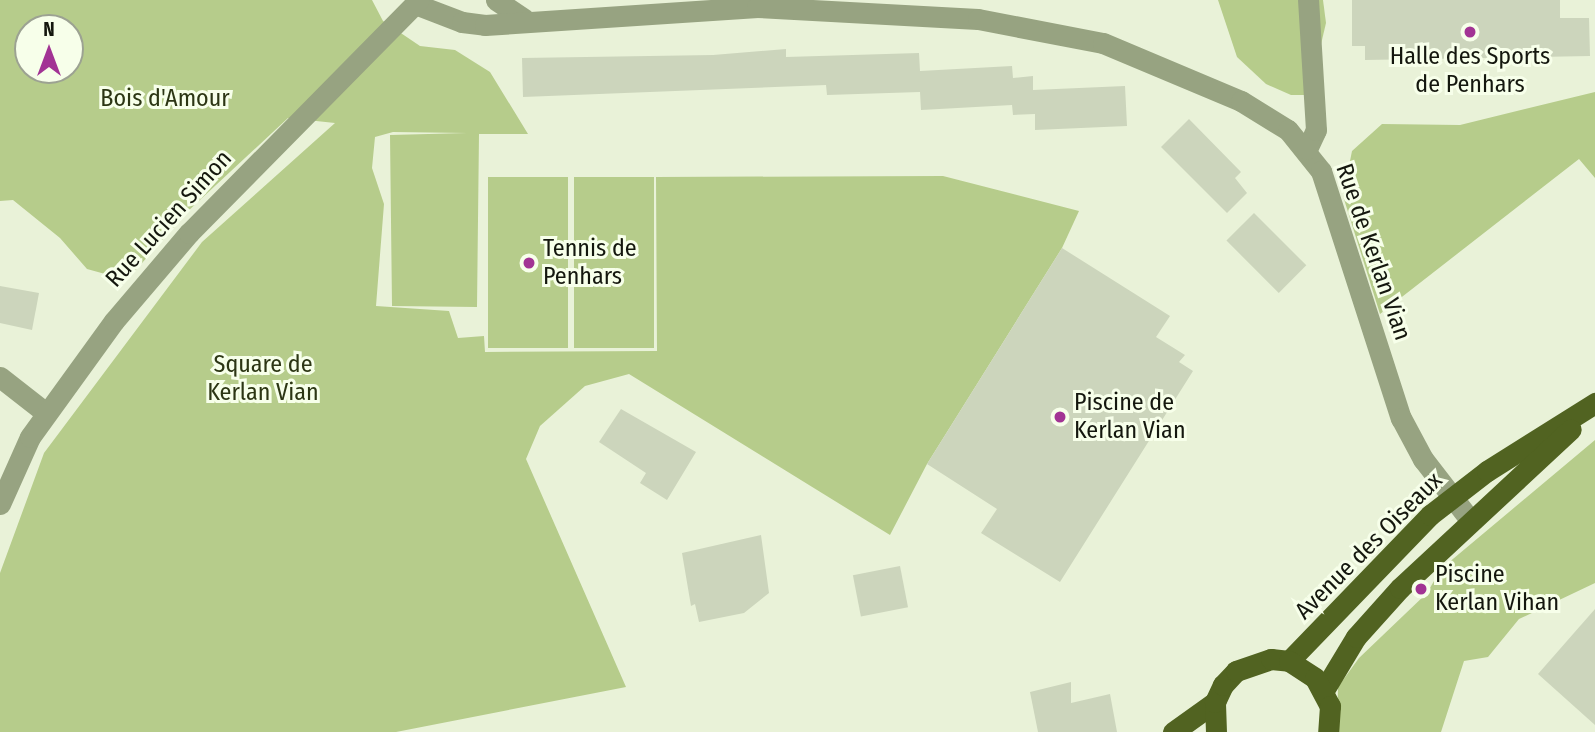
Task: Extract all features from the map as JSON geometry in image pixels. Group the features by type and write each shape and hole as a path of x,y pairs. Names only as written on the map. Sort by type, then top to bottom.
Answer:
{"main road":[{"name":"Avenue des Oiseaux","path":"1289,662 1453,496 1595,405"},
{"name":"Avenue des Oiseaux","path":"1324,690 1356,637 1471,521 1595,405"},
{"path":"1173,732 1216,702 1236,671 1271,659 1289,662 1315,677 1330,706 1328,732"},
{"path":"1216,702 1216,732"}],"street":[{"path":"496,0 524,19"},
{"path":"1308,0 1311,140"},
{"name":"Rue de Kerlan Vian","path":"417,2 462,22 485,25 524,19 758,3 922,13 1072,34 1132,54 1241,101 1311,140 1330,190 1401,418 1423,459 1471,521"},
{"name":"Rue Lucien Simon","path":"0,504 18,459 46,412 114,320 189,233 417,2"},
{"path":"0,377 46,412"}],"green space":[{"path":"0,0 372,0 383,21 420,46 455,50 490,72 528,134 479,134 477,307 392,306 390,135 467,133 393,132 375,137 372,168 384,204 376,306 449,311 458,338 484,336 485,352 657,351 656,177 943,176 1079,211 1062,248 927,464 890,535 629,374 585,386 540,426 526,459 626,687 396,732 0,732 0,573 44,453 202,242 335,123 288,118 187,212 127,280 87,269 60,238 13,200 0,201"},
{"path":"1218,0 1323,0 1326,23 1309,95 1291,95 1266,84 1237,57"},
{"path":"1595,92 1595,178 1579,159 1380,314 1343,196 1352,151 1382,124 1460,125"},
{"name":"Tennis de Penhars","path":"488,177 568,177 568,348 488,348"},
{"path":"574,177 654,177 654,348 574,348"},
{"path":"1595,440 1595,583 1519,619 1488,657 1464,661 1441,732 1337,732 1338,687 1359,658 1427,593 1441,569"}],"building":[{"name":"Halle des Sports de Penhars","path":"1352,0 1560,0 1560,18 1589,18 1590,56 1365,60 1365,46 1352,46"},
{"path":"786,49 786,57 919,53 920,71 1012,66 1013,78 1033,76 1033,90 1125,86 1127,126 1035,130 1035,114 1013,115 1012,105 921,110 920,92 827,95 826,85 523,97 522,58 713,55"},
{"path":"1189,119 1241,172 1235,178 1247,193 1227,213 1161,147"},
{"path":"1254,213 1306,265 1279,293 1226,241"},
{"name":"Piscine de Kerlan Vian","path":"1062,248 1170,316 1156,337 1185,355 1179,362 1193,371 1060,582 981,533 997,509 927,464"},
{"path":"0,286 39,293 32,330 0,323"},
{"path":"621,409 696,452 667,500 640,483 646,473 599,442"},
{"path":"761,535 769,593 744,613 699,622 695,604 691,606 682,553"},
{"path":"900,566 908,607 861,616 853,575"},
{"path":"1595,609 1595,725 1538,674"},
{"path":"1071,682 1071,703 1110,694 1117,732 1038,732 1030,692"}],"place":[{"name":"Halle des Sports de Penhars","path":"1470,32"},
{"name":"Tennis de Penhars","path":"529,263"},
{"name":"Piscine de Kerlan Vian","path":"1060,417"},
{"name":"Piscine Kerlan Vihan","path":"1421,589"}],"park label":[{"name":"Bois d'Amour","path":"165,99"},
{"name":"Square de Kerlan Vian","path":"263,379"}]}
